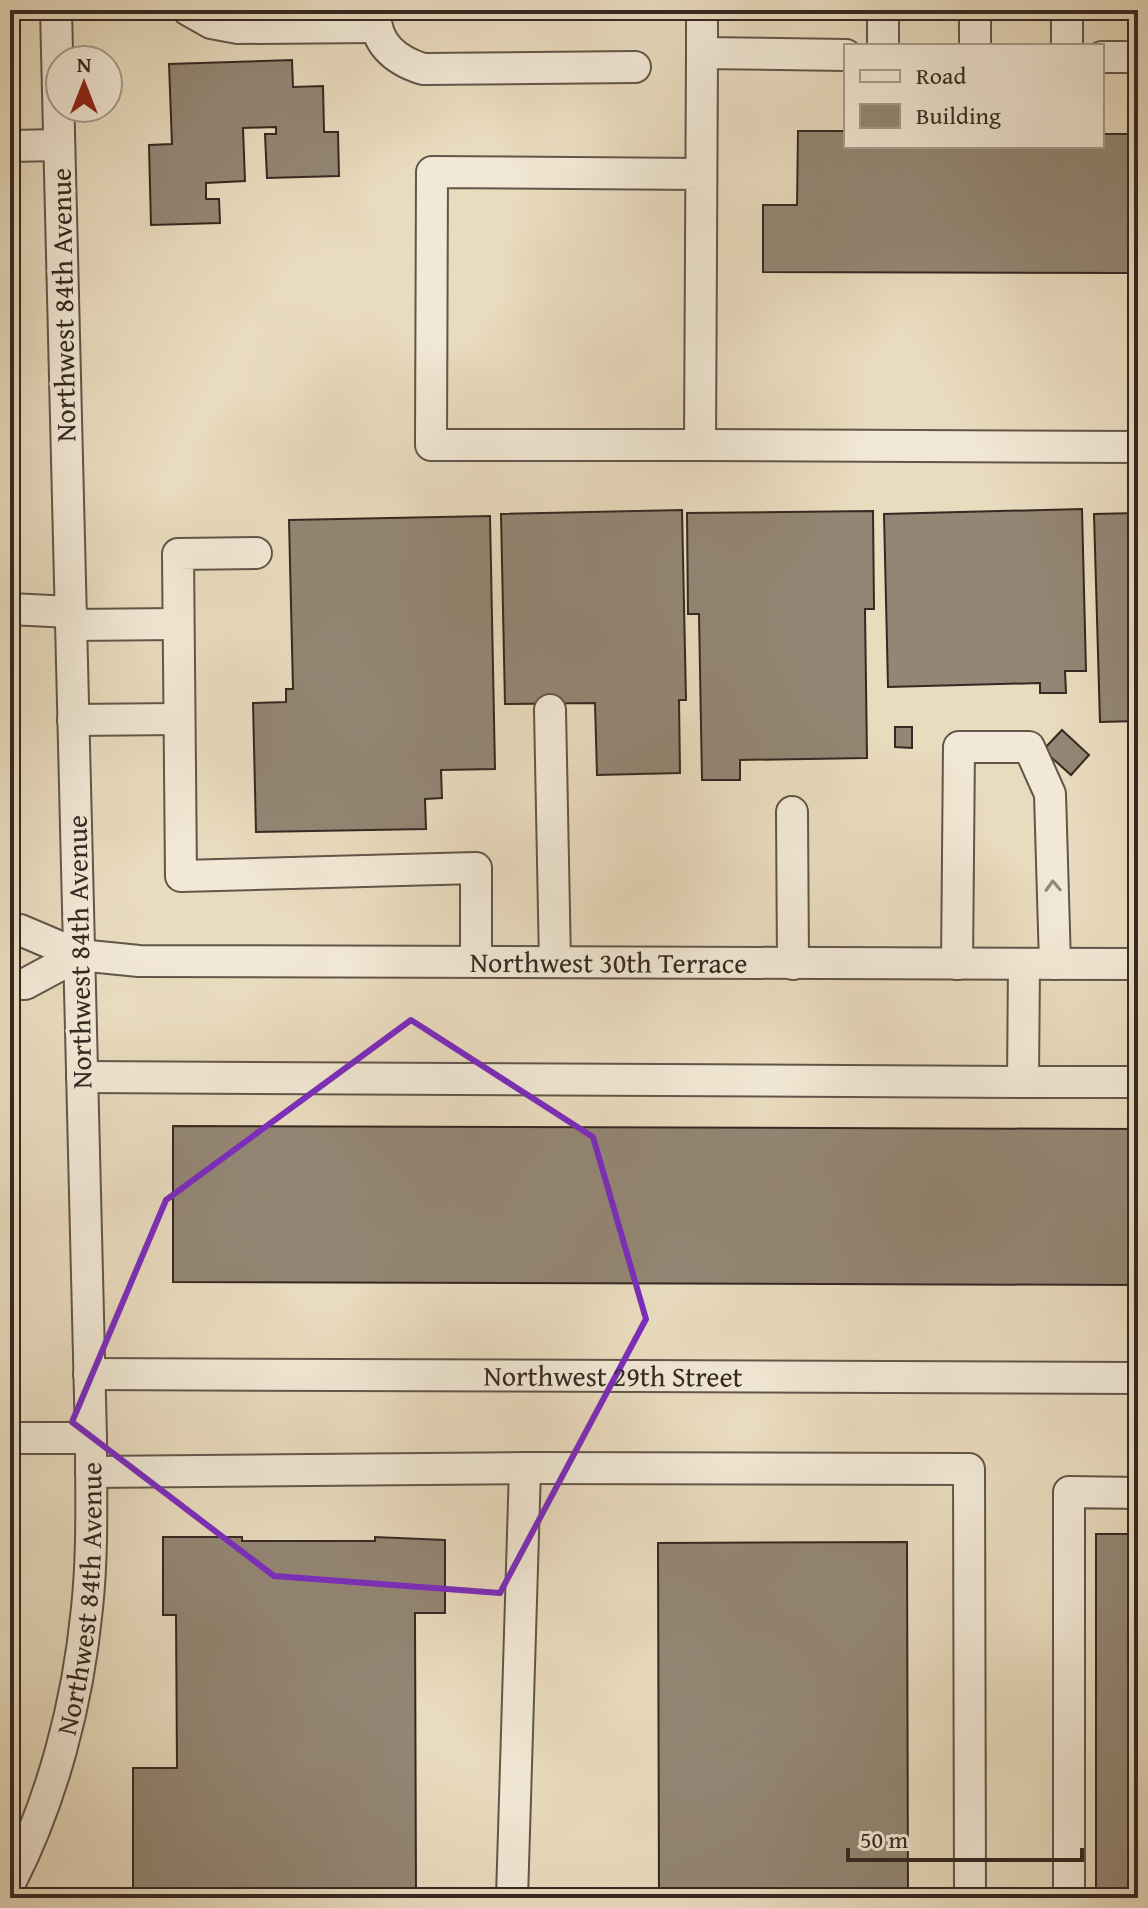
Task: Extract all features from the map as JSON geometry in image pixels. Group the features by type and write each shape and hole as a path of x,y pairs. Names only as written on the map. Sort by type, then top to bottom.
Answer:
{"street":[{"name":"Northwest 84th Avenue","path":"10,1883 19,1840 57,1760 80,1661 90,1572 91,1438 56,10"},
{"path":"188,10 211,23 238,28 375,18 381,40 398,58 423,69 635,67"},
{"path":"700,445 702,10"},
{"path":"883,10 883,44"},
{"path":"975,10 975,44"},
{"path":"1067,10 1067,44"},
{"path":"702,53 844,55"},
{"path":"1104,57 1138,57"},
{"path":"10,146 59,145"},
{"path":"701,174 432,172 431,445 1138,447"},
{"path":"256,553 178,554 181,876 476,868 476,962"},
{"path":"10,609 71,618 177,624"},
{"path":"550,710 555,962"},
{"path":"73,720 178,719"},
{"path":"957,964 959,747 1029,747 1050,794 1055,964"},
{"path":"792,812 793,964"},
{"name":"Northwest 30th Terrace","path":"10,930 20,930 79,955 139,961 1138,964"},
{"path":"10,984 25,984 79,955"},
{"path":"1023,1082 1024,964"},
{"path":"82,1077 1138,1082"},
{"name":"Northwest 29th Street","path":"89,1374 1138,1378"},
{"path":"10,1438 91,1438"},
{"path":"512,1898 525,1468"},
{"path":"91,1472 525,1468 969,1469 970,1898"},
{"path":"1069,1898 1069,1492 1138,1493"}],"highlighted area":[{"path":"411,1020 593,1137 646,1319 500,1593 274,1576 72,1422 166,1200"}],"building":[{"path":"292,60 293,87 323,86 324,132 338,132 339,176 267,178 265,134 276,134 276,127 243,128 245,181 206,183 206,199 219,199 220,223 151,225 149,145 172,144 169,64"},
{"path":"798,131 844,131 844,148 1104,148 1104,134 1138,134 1138,273 763,272 763,205 797,205"},
{"path":"1082,509 1086,671 1065,671 1066,693 1040,693 1040,683 888,687 884,514"},
{"path":"682,510 686,700 679,700 680,773 597,775 595,703 505,704 501,514"},
{"path":"873,511 874,609 865,609 867,758 740,760 740,780 702,780 699,614 688,614 687,513"},
{"path":"1138,513 1138,721 1100,722 1094,514"},
{"path":"490,516 495,769 441,770 442,798 425,799 426,829 256,832 253,703 286,702 286,689 293,689 289,520"},
{"path":"895,727 912,727 912,748 895,747"},
{"path":"1062,730 1089,755 1071,775 1043,750"},
{"path":"173,1126 1138,1129 1138,1285 173,1282"},
{"path":"1096,1534 1138,1534 1138,1898 1096,1898"},
{"path":"163,1537 242,1537 242,1541 375,1541 375,1537 445,1540 445,1613 415,1613 416,1898 133,1898 133,1768 177,1768 176,1615 163,1615"},
{"path":"907,1542 908,1898 659,1898 658,1543"},
{"path":"10,1579 16,1579 15,1628 10,1628"}]}
